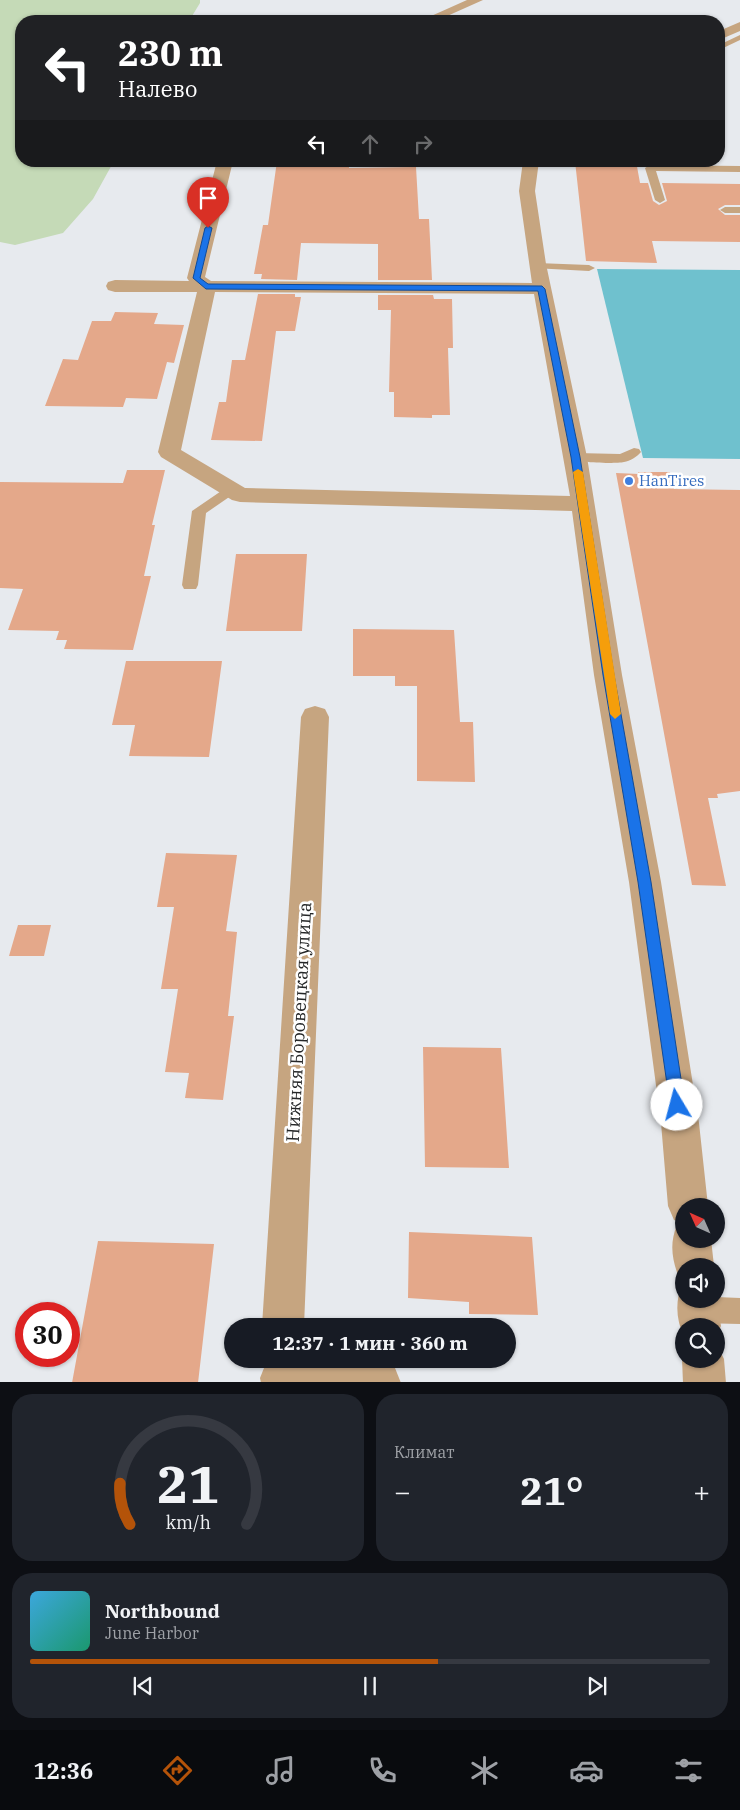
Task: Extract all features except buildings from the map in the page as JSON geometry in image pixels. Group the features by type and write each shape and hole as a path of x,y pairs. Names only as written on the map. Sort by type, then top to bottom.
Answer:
{"street":[{"path":"441,15 477,0"},
{"path":"725,33 740,26"},
{"path":"206,287 196,278 224,167"},
{"path":"530,167 527,191 538,266 576,457 608,675 645,882 680,1123 687,1198"},
{"path":"115,286 542,289"},
{"path":"206,287 169,452 235,492 583,504"},
{"name":"Нижняя Боровецкая улица","path":"283,1318 315,717"},
{"path":"704,1368 705,1382"},
{"path":"281,1373 380,1382"}],"lane":[{"path":"725,45 740,37"},
{"path":"658,167 650,168 660,200"},
{"path":"707,167 740,169"},
{"path":"724,210 740,210"},
{"path":"538,266 589,268"},
{"path":"576,457 622,458 634,452"},
{"path":"190,585 199,511 235,492"},
{"path":"699,1312 740,1311"}],"green space":[{"path":"0,0 200,0 193,15 15,15 15,167 111,167 93,199 63,233 15,245 0,242"}],"water":[{"path":"597,269 740,270 740,459 643,458"}],"slow traffic":[{"path":"578,472 615,714"}],"place":[{"name":"HanTires","path":"629,481"}],"route":[{"path":"208,228 196,278 206,287 542,289 576,457 608,675 645,882 677,1105"}]}
